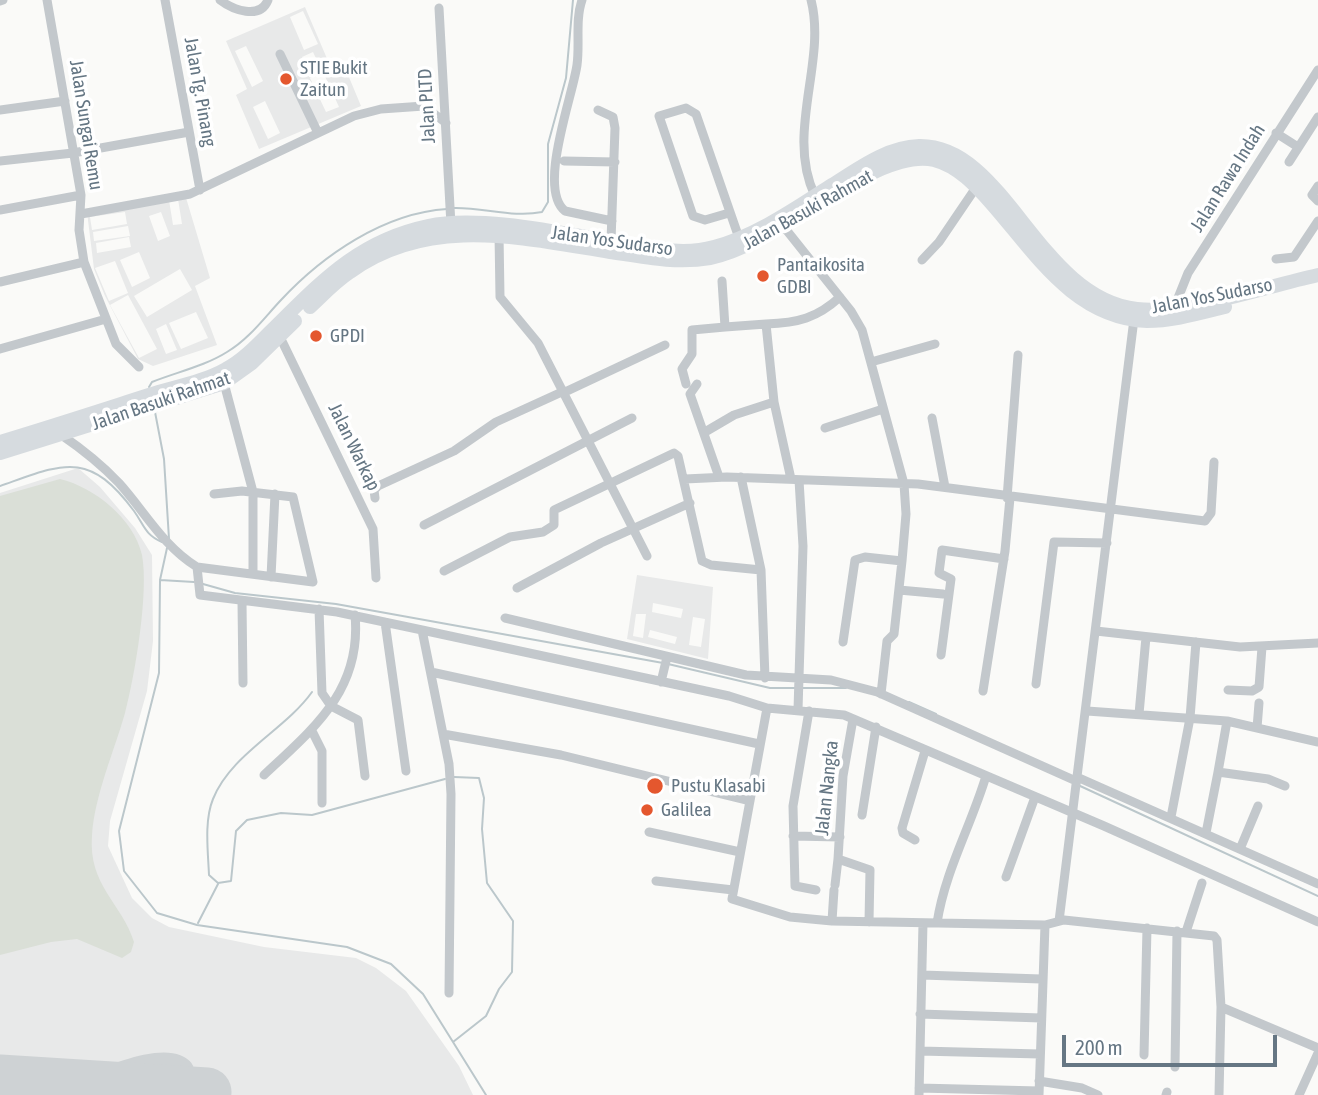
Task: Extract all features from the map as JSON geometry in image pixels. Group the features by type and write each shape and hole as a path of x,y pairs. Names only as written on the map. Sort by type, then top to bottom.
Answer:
{"highway":[{"name":"Jalan Yos Sudarso","path":"0,442 56,430 249,359 326,277 356,253 395,235 451,223 478,223 658,249 696,250 739,238 780,222 816,196 892,151 920,146 942,149 961,158 982,176 1070,278 1093,296 1138,310 1174,308 1318,275"},
{"name":"Jalan Basuki Rahmat","path":"0,453 56,430 224,383 362,264 451,223 499,234 629,255 695,260 732,252 780,222 883,169 913,158 947,165 976,187 1067,289 1100,309 1134,319 1175,318 1318,285"}],"street":[{"name":"Jalan Sungai Remu","path":"47,0 81,195 79,230 83,262 117,345 139,367"},
{"name":"Jalan Tg. Pinang","path":"165,0 200,190"},
{"path":"220,0 230,7 251,11 263,8 268,0"},
{"path":"582,0 576,67 556,153 556,197 565,211 612,221"},
{"path":"811,0 816,35 806,109 805,166 816,196"},
{"name":"Jalan PLTD","path":"439,8 451,223"},
{"path":"280,54 318,133"},
{"name":"Jalan Rawa Indah","path":"1174,308 1188,274 1318,70"},
{"path":"0,110 65,101"},
{"path":"81,214 200,190 365,112 424,106 446,122"},
{"path":"729,213 705,220 693,216 659,116 687,108 696,114 739,238"},
{"path":"598,110 609,114 614,122 611,242"},
{"path":"1289,162 1318,117"},
{"path":"0,161 73,153 189,132"},
{"path":"1276,133 1298,147"},
{"path":"564,161 615,162"},
{"path":"1318,186 1312,195 1318,201"},
{"path":"922,260 939,242 976,187"},
{"path":"0,210 81,195"},
{"path":"1276,259 1294,257 1318,221"},
{"path":"780,222 840,297 862,330 904,484 906,514 899,590 894,634 887,641 881,694"},
{"path":"499,234 500,297 538,343 565,391 587,440 647,556"},
{"path":"0,282 83,262"},
{"path":"722,281 725,327"},
{"path":"686,384 682,369 692,354 692,330 808,319 822,313 840,297"},
{"path":"0,349 106,319"},
{"path":"1059,921 1134,319"},
{"path":"766,324 774,402 795,479 803,546 798,708"},
{"name":"Jalan Warkap","path":"280,337 373,529 376,578"},
{"path":"871,362 935,344"},
{"path":"375,498 374,490 378,486 454,451 496,422 665,345"},
{"path":"982,691 1004,559 1018,355"},
{"path":"224,383 253,492 253,574"},
{"path":"696,384 690,394 719,477"},
{"path":"705,432 734,415 774,402"},
{"path":"825,428 883,409"},
{"path":"424,525 632,418"},
{"path":"932,418 946,487"},
{"path":"56,430 88,452 113,477 162,537 198,569 312,583 293,497 253,492 214,494"},
{"path":"444,571 510,537 548,530 554,525 554,510 674,453 678,456 685,479 704,564 761,570"},
{"path":"685,479 741,477 946,487 1008,498 1209,520 1214,463"},
{"path":"741,477 761,570 765,678"},
{"path":"271,577 275,494"},
{"path":"517,588 690,503"},
{"path":"1036,684 1054,542 1107,543"},
{"path":"941,655 951,579 939,573 941,551 946,549 1004,559"},
{"path":"843,642 855,559 865,557 902,561"},
{"path":"198,569 199,594 204,597 355,615 662,679 767,708 798,708 853,719 1073,811 1318,922"},
{"path":"899,590 943,594"},
{"path":"242,602 243,683"},
{"path":"319,609 319,677 322,693 331,706 358,720 365,776"},
{"path":"264,775 312,731 331,706 346,679 356,651 355,615"},
{"path":"505,618 666,659 765,678 798,682 842,682 881,694 1077,780 1171,817 1318,884"},
{"path":"385,622 406,771"},
{"path":"422,630 449,764 449,993"},
{"path":"1096,631 1262,647 1318,643"},
{"path":"1139,714 1146,636"},
{"path":"1171,817 1190,718 1196,642"},
{"path":"1228,690 1256,690 1262,647"},
{"path":"662,679 666,659"},
{"path":"431,672 759,744"},
{"path":"1257,728 1259,703"},
{"path":"767,708 732,899 750,902 775,913 832,921 1045,925 1059,921 1211,935 1217,940 1221,1007 1219,1095"},
{"path":"809,711 794,794 793,836 795,886 816,890"},
{"path":"1087,711 1227,722 1318,742"},
{"name":"Jalan Nangka","path":"853,719 843,776 838,859 870,870 869,922"},
{"path":"1206,833 1227,722"},
{"path":"862,815 876,727"},
{"path":"312,731 322,751 322,803"},
{"path":"443,734 561,755 750,801"},
{"path":"915,840 903,833 902,828 925,751"},
{"path":"1218,772 1268,779 1285,786"},
{"path":"937,923 950,868 964,843 986,776"},
{"path":"1006,877 1035,797"},
{"path":"1240,849 1258,806"},
{"path":"649,832 740,852"},
{"path":"793,836 840,837"},
{"path":"832,921 838,859"},
{"path":"656,881 733,890"},
{"path":"1175,1067 1182,932 1202,883"},
{"path":"923,923 919,1092 1082,1088 1098,1095"},
{"path":"1039,1089 1045,925"},
{"path":"1144,1055 1147,928"},
{"path":"922,975 1041,979"},
{"path":"1221,1007 1318,1050 1298,1095"},
{"path":"920,1014 1041,1018"},
{"path":"920,1051 1040,1054"}],"shaded area":[{"name":"STIE Bukit Zaitun","path":"305,7 334,75 346,70 361,106 259,149 236,95 247,89 226,41","holes":["303,11 318,44 304,50 290,17","246,46 263,81 252,87 235,51","313,52 321,69 310,74 302,57","323,72 339,107 326,112 310,78","265,101 280,133 268,139 253,107"]},
{"path":"184,191 210,278 195,286 217,345 153,366 138,359 105,296 94,269 87,212","holes":["178,199 182,224 173,225 169,200","125,212 127,224 92,230 90,217","161,212 170,236 158,241 149,216","128,226 130,236 94,241 93,232","129,237 131,247 97,253 96,243","139,252 150,278 132,287 120,260","115,261 128,293 109,301 95,268","180,269 192,290 147,317 134,296","128,295 157,349 139,358 110,305","196,312 208,338 181,349 169,323","166,324 177,350 166,354 156,329"]},
{"path":"78,468 100,487 135,528 152,555 153,641 147,691 110,821 108,846 132,898 152,918 169,927 264,947 356,958 376,968 406,991 459,1066 473,1095 0,1095 0,493"},
{"path":"60,479 86,489 111,506 131,529 142,555 144,590 133,677 125,713 101,789 92,835 92,853 100,881 129,928 134,942 131,952 122,958 77,939 51,942 0,955 0,496"},
{"path":"637,575 713,587 708,659 627,639","holes":["653,603 683,609 681,618 652,612","636,614 646,614 643,638 633,636","693,617 705,619 701,647 689,645","650,630 677,637 675,644 648,637"]}],"waterway":[{"path":"453,208 531,214 542,212 548,202 548,144 566,78 573,0"},
{"path":"149,387 152,382 210,361 235,347 298,283 335,252 356,239 400,219 447,209"},
{"path":"155,412 164,459 169,539"},
{"path":"0,486 58,468 88,470 118,491 148,533 162,542"},
{"path":"167,548 160,580 194,582"},
{"path":"160,581 159,673 119,831 124,871 157,913 197,925 347,947 391,964 423,994 453,1042"},
{"path":"203,584 235,593 336,604 663,663"},
{"path":"668,664 770,688 797,688"},
{"path":"802,688 846,688"},
{"path":"218,883 209,875 207,846 213,799 232,769 301,706 312,692"},
{"path":"909,702 936,714"},
{"path":"454,777 479,778 484,798 482,829 487,883 513,921 512,972 499,989 486,1016 453,1042 486,1095"},
{"path":"218,883 231,881 236,831 247,820 281,813 312,815 445,779"},
{"path":"1078,785 1318,896"},
{"path":"198,923 218,884"}],"taxiway":[{"path":"85,1084 136,1066 165,1062 184,1069 183,1079 174,1090"}],"runway":[{"path":"0,1079 207,1092"}],"place":[{"name":"STIE Bukit Zaitun","path":"286,79"},
{"name":"Pantaikosita GDBI","path":"763,276"},
{"name":"GPDI","path":"316,336"},
{"name":"Pustu Klasabi","path":"655,786"},
{"name":"Galilea","path":"647,810"}]}
